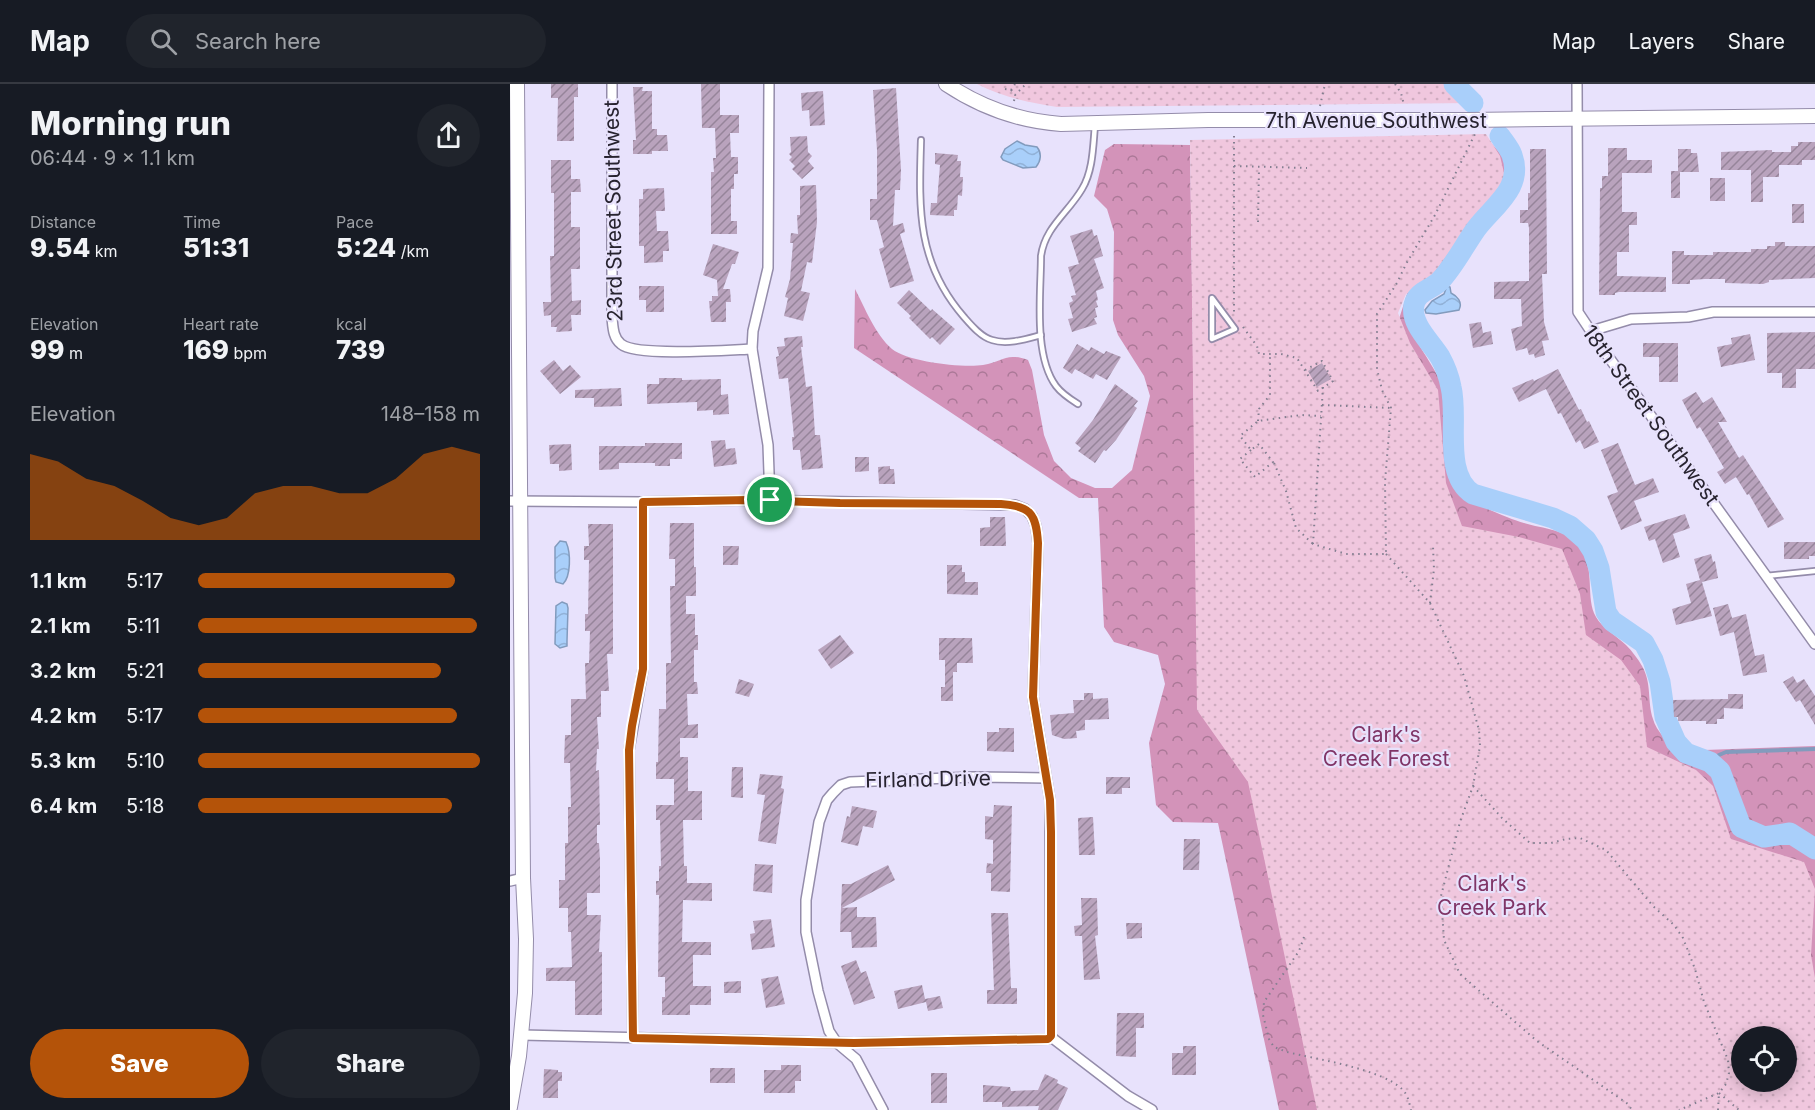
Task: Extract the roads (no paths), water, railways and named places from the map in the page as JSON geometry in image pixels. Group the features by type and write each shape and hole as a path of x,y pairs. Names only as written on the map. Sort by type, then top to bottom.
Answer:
{"street":[{"path":"510,1107 522,1035 526,939 517,879 517,84"},
{"name":"23rd Street Southwest","path":"612,84 612,318 616,339 626,347 644,351 752,349"},
{"path":"769,84 769,259 753,331 752,349 768,445 770,500"},
{"name":"7th Avenue Southwest","path":"946,84 978,104 997,112 1040,122 1208,120 1472,126 1504,119 1815,116"},
{"name":"18th Street Southwest","path":"1577,84 1578,312 1815,644"},
{"path":"1591,331 1631,319 1688,317 1713,312 1815,312"},
{"path":"516,501 770,500 1001,504 1021,507 1029,512 1034,520 1038,543 1034,707 1050,800 1051,1036"},
{"path":"633,1038 629,750 643,669 643,502"},
{"name":"Firland Drive","path":"883,1110 856,1059 837,1043 829,1031 809,951 805,915 819,822 827,800 841,785 867,780 1046,778"},
{"path":"522,1035 837,1043 1048,1039 1051,1036"},
{"path":"1051,1036 1128,1096 1152,1110"}],"lane":[{"path":"1078,404 1056,386 1048,370 1041,335 1043,246 1051,229 1084,187 1090,171 1095,123"},
{"path":"921,140 920,214 923,233 937,276 948,296 971,325 991,340 1020,340 1041,335"},
{"path":"1212,298 1234,329 1212,339 1212,298"},
{"path":"1766,576 1815,571"}],"water":[{"path":"1017,141 1037,147 1040,157 1036,167 1023,168 1003,160 1001,157 1005,149"},
{"path":"1447,286 1459,300 1459,310 1436,314 1426,313 1425,310 1432,301 1444,294"},
{"path":"560,541 566,542 569,558 568,576 563,584 556,582 555,578 555,547"},
{"path":"562,602 567,604 568,608 567,646 560,648 555,644 556,606"}],"waterway":[{"path":"1454,84 1473,103"},
{"path":"1500,136 1511,153 1515,167 1510,187 1476,229 1445,275 1418,297 1414,305 1418,326 1440,357 1449,379 1453,400 1453,445 1458,473 1463,485 1473,494 1553,518 1570,526 1586,540 1599,568 1606,612 1612,621 1644,643 1653,660 1660,682 1665,717 1676,742 1686,753 1710,762 1720,771 1741,827 1764,837 1790,833 1815,849"},
{"path":"1705,761 1726,752 1815,749"},
{"path":"1803,840 1815,847"}],"park label":[{"name":"Clark's Creek Forest","path":"1386,746"},
{"name":"Clark's Creek Park","path":"1492,895"}]}
